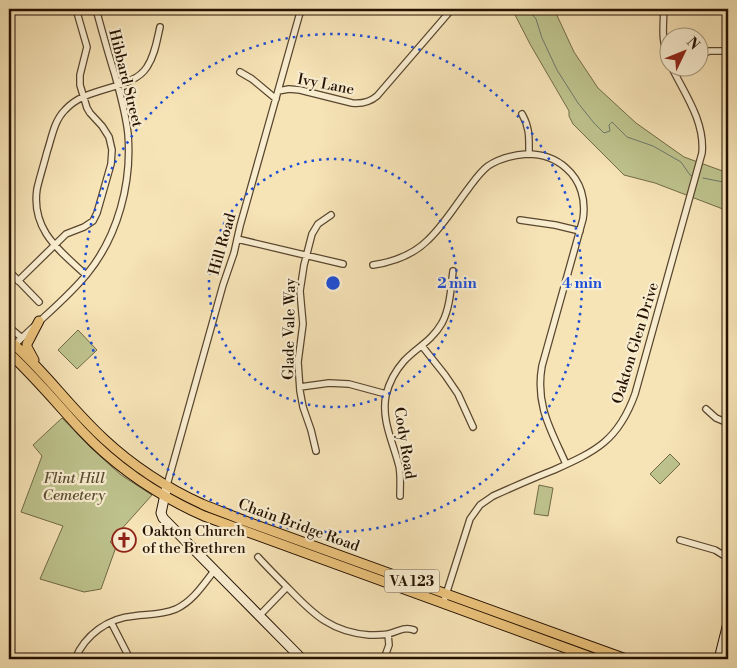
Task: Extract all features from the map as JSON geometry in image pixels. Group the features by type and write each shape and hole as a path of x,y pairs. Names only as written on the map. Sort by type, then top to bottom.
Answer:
{"main road":[{"path":"38,367 27,347 39,321"},
{"name":"Chain Bridge Road","path":"10,347 38,367 104,439 138,466 167,485 204,505 626,659"},
{"name":"Chain Bridge Road","path":"10,347 31,374 83,432 122,467 164,496 204,516 596,659"}],"street":[{"path":"18,280 66,234 89,225 95,217 111,164 112,150 109,137 90,113 79,79 87,47 76,9"},
{"name":"Hibbard Street","path":"10,347 72,291 100,256 118,214 125,187 128,161 128,134 124,110 96,9"},
{"name":"Hill Road","path":"167,485 301,9"},
{"name":"Ivy Lane","path":"278,91 300,90 352,103 362,104 369,102 377,96 452,9"},
{"path":"663,28 664,9"},
{"path":"86,275 54,245 45,233 39,220 36,204 37,189 58,120 63,111 71,103 84,96 136,78 146,69 151,59 160,27"},
{"path":"710,51 723,51"},
{"path":"240,72 252,79 276,99"},
{"name":"Oakton Glen Drive","path":"443,604 468,524 477,508 493,496 587,455 607,441 620,425 630,407 702,152 700,125 678,78"},
{"path":"522,114 529,129 529,154"},
{"path":"373,265 389,262 408,254 428,241 478,176 496,161 507,157 529,154 554,160 567,168 577,181 583,195 584,220 540,377 543,408 566,464"},
{"name":"Glade Vale Way","path":"316,451 312,430 301,400 298,362 303,324 300,291 306,257 315,228 322,220 331,215"},
{"path":"520,220 580,231"},
{"path":"237,239 306,257 343,264"},
{"path":"9,271 39,302"},
{"name":"Cody Road","path":"400,496 399,468 387,429 386,394 396,371 404,360 431,338 442,322 447,309 453,271"},
{"path":"9,327 22,338"},
{"path":"422,346 458,394 473,427"},
{"path":"300,387 329,383 349,384 386,394"},
{"path":"706,409 716,418 728,423"},
{"path":"167,485 161,516 302,659"},
{"path":"680,540 715,550 728,558"},
{"path":"258,557 312,612 332,625 358,634 373,635 388,634 409,628 414,630"},
{"path":"75,659 89,637 102,627 128,617 162,614 176,608 194,596 214,571"},
{"path":"259,616 287,588"},
{"path":"111,622 130,659"},
{"path":"719,659 728,623"},
{"path":"384,659 389,645 388,634"}],"green space":[{"path":"512,9 554,9 574,52 598,88 636,123 684,157 728,173 728,211 655,183 624,175 573,124 569,111"},
{"path":"78,330 97,350 77,369 58,350"},
{"name":"Flint Hill Cemetery","path":"62,418 121,475 152,495 110,542 116,547 101,589 84,592 40,579 63,526 21,512 42,456 33,445"},
{"path":"670,454 680,464 660,484 650,474"},
{"path":"539,485 553,488 548,516 534,514"}],"waterway":[{"path":"528,9 536,19 542,38 557,70 578,103 594,123 604,133 610,131 609,125 612,122 627,137 653,146 681,162 692,176"},
{"path":"703,178 728,183"}],"place":[{"name":"Oakton Church of the Brethren","path":"124,540"}]}
